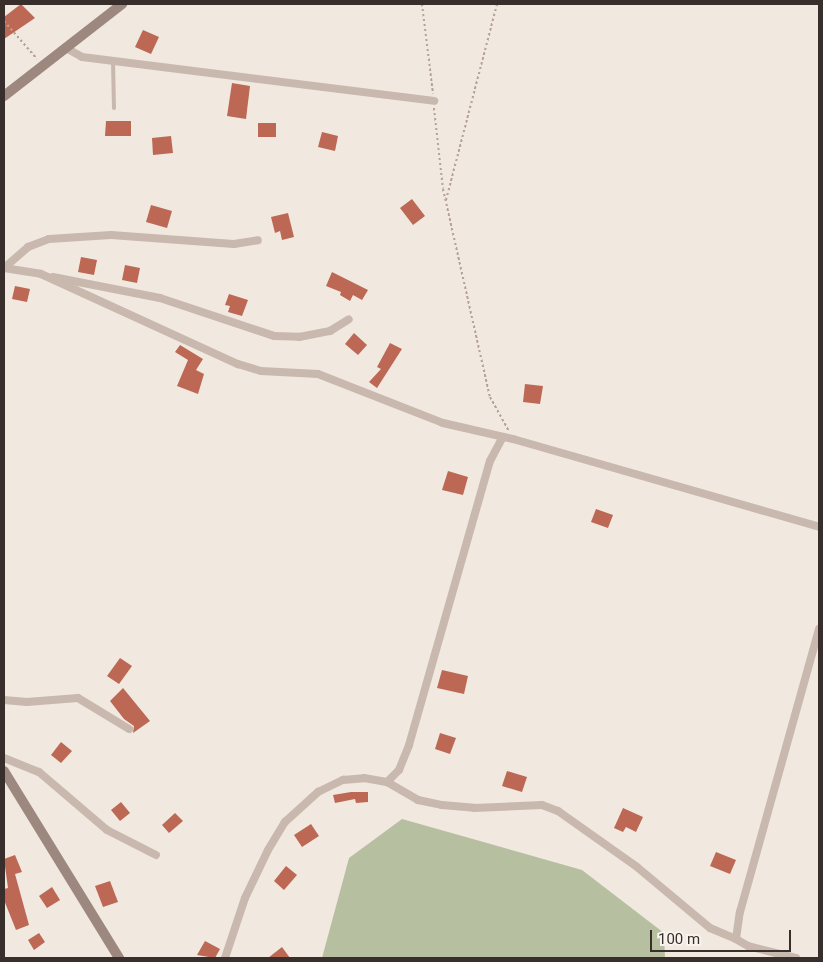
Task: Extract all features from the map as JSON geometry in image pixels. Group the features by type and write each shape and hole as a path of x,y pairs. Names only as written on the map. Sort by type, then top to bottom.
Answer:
{"main road":[{"path":"4,96 122,4"},
{"path":"4,771 119,958"}],"street":[{"path":"66,48 82,57 434,101"},
{"path":"4,268 28,247 49,239 111,235 234,244 258,240"},
{"path":"4,268 160,298 274,336 299,337 330,331 349,319"},
{"path":"41,274 238,364 261,371 318,374 443,423 513,439 819,527"},
{"path":"387,782 399,770 410,745 490,461 503,437"},
{"path":"736,939 742,903 819,629"},
{"path":"4,700 26,702 78,698 129,729"},
{"path":"4,758 39,772 108,830 156,855"},
{"path":"225,958 249,890 285,822 304,802 342,780 364,778 387,782 418,800 442,805 474,808 542,805 558,811 638,867 710,928 748,946 796,958"}],"lane":[{"path":"113,61 114,108"}],"path":[{"path":"422,4 446,202 490,397 513,439"},
{"path":"446,202 497,4"},
{"path":"4,21 43,66"}],"green space":[{"path":"402,819 582,870 664,933 665,958 322,958 349,858"}],"building":[{"path":"21,4 35,18 4,39 4,17"},
{"path":"143,30 159,37 151,54 135,47"},
{"path":"232,83 250,86 246,119 227,116"},
{"path":"106,121 131,121 131,136 105,136"},
{"path":"258,123 276,123 276,137 258,137"},
{"path":"322,132 338,136 335,151 318,147"},
{"path":"171,136 173,153 153,155 152,138"},
{"path":"412,199 425,216 413,225 400,208"},
{"path":"151,205 172,211 167,228 146,222"},
{"path":"288,213 294,237 282,240 280,231 275,233 271,217"},
{"path":"81,257 97,260 94,275 78,272"},
{"path":"125,265 140,268 137,283 122,280"},
{"path":"332,272 368,290 362,300 353,295 350,301 340,295 341,292 326,286"},
{"path":"15,286 30,289 27,302 12,299"},
{"path":"229,294 248,300 242,316 228,312 230,306 225,305"},
{"path":"354,333 367,345 358,355 345,344"},
{"path":"390,343 402,349 377,388 369,382 381,369 377,367"},
{"path":"180,345 203,359 196,370 204,374 198,394 177,386 188,360 175,352"},
{"path":"525,384 543,386 540,404 523,402"},
{"path":"448,471 468,477 463,495 442,490"},
{"path":"596,509 613,515 608,528 591,522"},
{"path":"120,658 132,666 119,684 107,676"},
{"path":"442,670 468,676 464,694 437,688"},
{"path":"123,688 150,721 133,733 134,726 124,719 110,701"},
{"path":"440,733 456,738 450,754 435,749"},
{"path":"61,742 72,751 61,763 51,755"},
{"path":"507,771 527,777 522,792 502,786"},
{"path":"368,792 368,802 356,803 355,799 335,803 333,795"},
{"path":"121,802 130,813 120,821 111,810"},
{"path":"623,808 643,817 636,832 626,827 623,832 614,828"},
{"path":"175,813 183,821 169,833 162,825"},
{"path":"311,824 319,836 302,847 294,835"},
{"path":"716,852 736,860 730,874 710,866"},
{"path":"15,855 22,872 15,874 29,925 16,930 4,900 4,889 8,888 4,859"},
{"path":"286,866 297,875 284,890 274,881"},
{"path":"110,881 118,902 103,907 95,886"},
{"path":"52,887 60,900 47,908 39,896"},
{"path":"39,933 45,942 34,950 28,940"},
{"path":"205,941 220,949 215,958 197,955"},
{"path":"282,947 290,958 268,958"}]}
